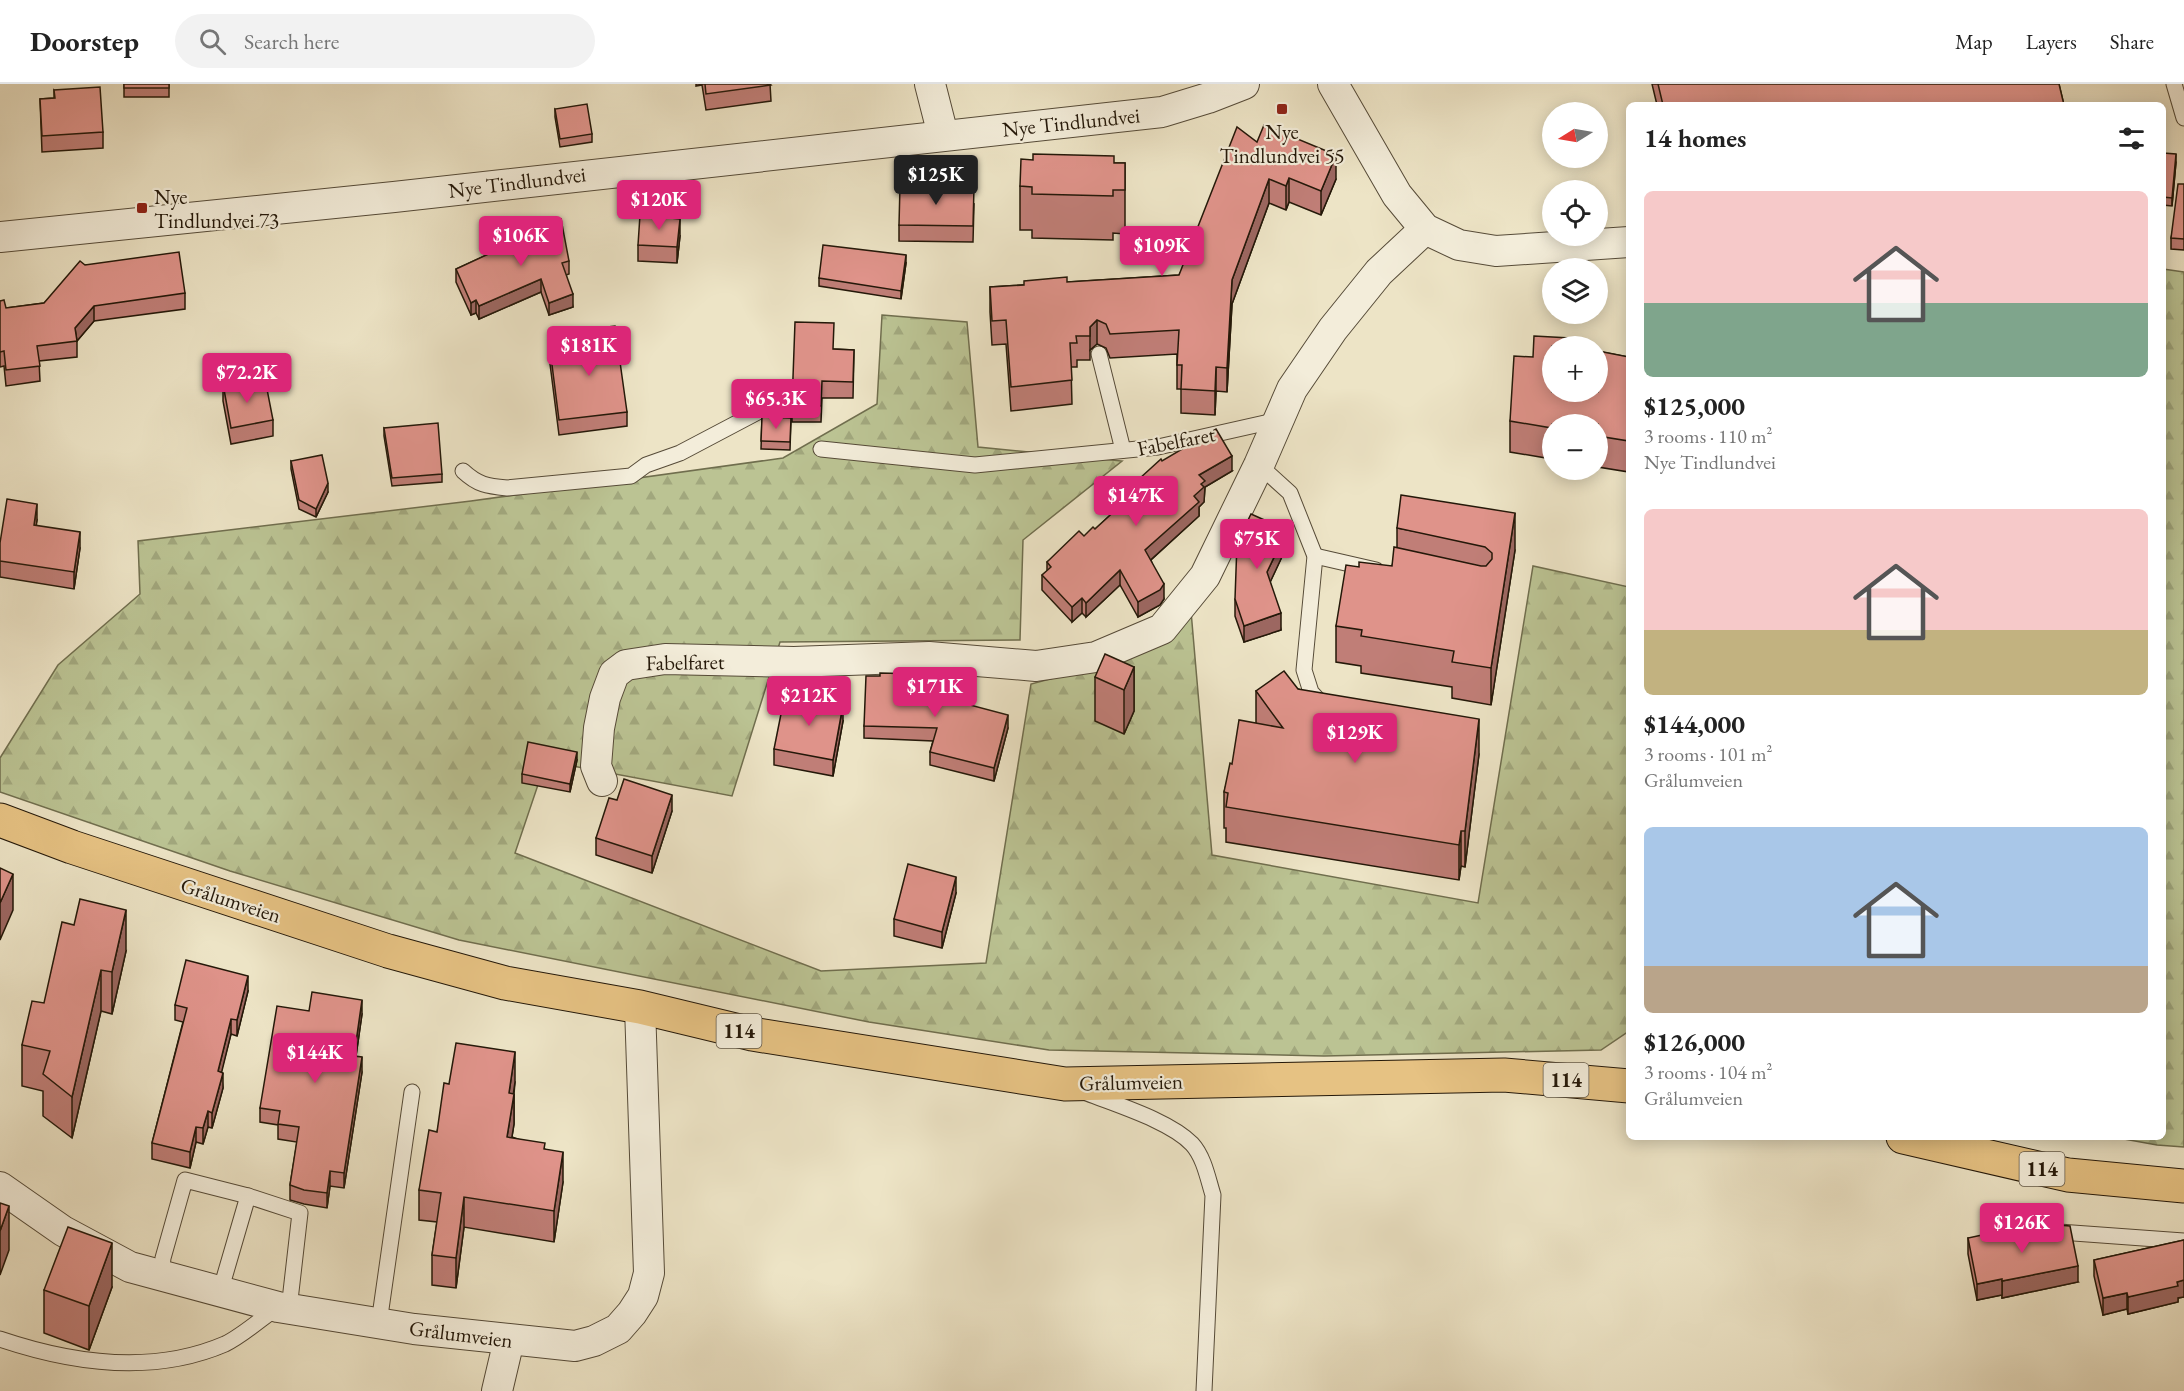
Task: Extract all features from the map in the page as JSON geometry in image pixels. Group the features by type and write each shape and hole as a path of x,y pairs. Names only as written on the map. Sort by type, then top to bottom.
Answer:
{"main road":[{"name":"Grålumveien","path":"0,820 72,847 388,951 505,983 640,1007 752,1034 1065,1084 1504,1075 1626,1086"},
{"name":"114","path":"1916,1140 2068,1175 2184,1186"}],"street":[{"path":"930,84 943,135"},
{"name":"Nye Tindlundvei","path":"0,237 394,197 1162,112 1244,84"},
{"path":"1332,84 1397,195 1425,229 1459,246 1496,251 1626,242"},
{"name":"Fabelfaret","path":"602,781 596,766 599,728 605,698 614,674 626,665 665,659 794,662 929,657 1036,666 1096,657 1162,629 1205,576 1259,465 1292,389 1333,329 1379,272 1425,229"},
{"name":"Grålumveien","path":"0,1186 63,1231 130,1267 220,1292 283,1308 508,1340 575,1346 594,1341 618,1329 632,1313 643,1296 649,1273 640,1007"},
{"path":"497,1391 508,1340"}],"lane":[{"path":"2174,84 2184,118"},
{"path":"1099,354 1123,450"},
{"path":"463,471 474,482 507,488 631,476 646,465 680,453 773,404"},
{"name":"Fabelfaret","path":"821,449 975,465 1158,447 1278,420"},
{"path":"1259,465 1290,493 1315,556 1304,670 1311,692 1320,704 1333,710"},
{"path":"1315,556 1393,573"},
{"path":"1065,1084 1167,1125 1192,1144 1204,1166 1214,1196 1204,1391"},
{"path":"379,1323 412,1092"},
{"path":"0,1339 37,1352 86,1361 136,1362 184,1357 226,1343 283,1308 300,1213 248,1196 185,1180 163,1258 161,1276"},
{"path":"220,1292 248,1196"},
{"path":"1990,1227 2184,1241"}],"green space":[{"path":"2166,269 2184,272 2184,1147 2130,1140 2166,1140"},
{"path":"882,315 967,322 978,447 1122,461 1023,540 1020,640 780,642 732,796 546,761 515,853 821,971 986,963 1031,684 1121,660 1191,611 1212,855 1478,903 1533,566 1626,586 1626,1033 1601,1050 1324,1056 1049,1050 869,1022 459,940 230,871 0,792 0,758 58,665 140,594 138,541 471,501 783,458 877,404"}],"building":[{"path":"124,84 169,84 169,88 124,88"},
{"path":"705,84 770,84 771,85 706,94"},
{"path":"1658,84 2059,84 2063,102 1662,102"},
{"path":"100,87 103,132 42,136 40,99 55,98 54,90"},
{"path":"587,104 592,134 560,139 555,109"},
{"path":"1264,125 1336,155 1321,191 1289,178 1286,186 1269,179 1232,280 1227,368 1216,367 1215,391 1181,389 1182,365 1177,365 1179,330 1110,334 1106,324 1097,320 1090,327 1090,336 1076,336 1077,343 1070,343 1072,380 1011,387 1006,320 992,321 990,287 1024,285 1024,281 1067,277 1067,282 1179,275 1237,127 1257,142"},
{"path":"2166,153 2176,154 2172,198 2166,197"},
{"path":"1033,154 1114,156 1114,163 1125,163 1125,190 1113,190 1113,196 1032,194 1032,187 1020,186 1021,159 1033,160"},
{"path":"2178,184 2184,184 2184,239 2171,238"},
{"path":"900,186 974,187 973,226 899,225"},
{"path":"640,215 680,219 677,247 638,245"},
{"path":"561,219 569,261 562,263 573,294 549,303 541,279 479,306 476,300 471,303 456,269 532,234 530,225"},
{"path":"823,245 906,255 901,291 819,278"},
{"path":"179,252 185,293 94,306 75,328 77,341 37,346 40,366 6,370 4,351 0,352 0,301 4,300 6,308 44,303 80,261 85,265"},
{"path":"795,322 834,323 833,349 854,350 853,382 822,381 821,406 792,405"},
{"path":"615,326 627,412 559,420 550,349 568,347 567,343 593,340 591,329"},
{"path":"1534,336 1542,336 1542,402 1608,402 1608,353 1626,356 1626,441 1608,438 1608,414 1542,414 1542,426 1510,421 1514,356 1533,357"},
{"path":"245,380 247,387 266,384 273,420 231,428 223,384"},
{"path":"762,417 791,418 790,442 761,441"},
{"path":"438,423 442,474 392,478 384,428"},
{"path":"1216,429 1232,456 1199,475 1205,481 1201,484 1204,487 1194,496 1199,502 1145,550 1164,584 1160,590 1138,602 1120,570 1086,603 1082,598 1072,607 1042,575 1051,567 1047,562 1079,531 1084,536 1093,527 1095,529 1132,495 1128,489 1161,459 1162,461"},
{"path":"322,455 328,483 316,509 299,500 291,461"},
{"path":"1401,495 1515,513 1491,668 1452,662 1454,651 1361,636 1362,630 1336,626 1346,565 1359,567 1359,562 1392,566 1394,547 1481,566 1486,566 1492,559 1492,553 1485,547 1397,528"},
{"path":"7,499 37,504 34,525 80,532 74,572 0,561 0,543"},
{"path":"1251,514 1287,530 1267,572 1281,613 1244,626 1235,599 1237,543"},
{"path":"1105,654 1134,667 1124,690 1095,677"},
{"path":"1284,671 1298,689 1479,719 1465,831 1461,831 1459,845 1226,807 1228,793 1224,792 1230,763 1232,764 1239,720 1283,728 1256,691"},
{"path":"880,673 918,674 917,691 1008,715 994,768 930,752 937,728 864,726 866,676 880,676"},
{"path":"785,694 843,705 833,760 774,749"},
{"path":"528,742 577,752 570,784 522,774"},
{"path":"624,779 672,795 652,856 596,838 609,798 617,800"},
{"path":"908,864 956,877 942,932 894,919"},
{"path":"0,868 13,874 0,903"},
{"path":"80,899 126,910 112,972 101,970 72,1097 43,1074 50,1051 22,1045 32,1001 44,1003 62,922 74,925"},
{"path":"186,960 248,976 237,1020 231,1019 218,1071 223,1073 212,1113 208,1111 203,1128 196,1127 190,1152 152,1143 187,1008 175,1005"},
{"path":"312,992 362,1000 354,1056 362,1057 344,1173 330,1171 327,1193 304,1190 290,1185 299,1127 278,1124 280,1111 260,1108 277,1006 309,1011"},
{"path":"456,1043 515,1052 509,1093 514,1094 507,1137 545,1143 544,1149 563,1152 554,1211 464,1197 456,1258 432,1255 441,1193 419,1190 429,1130 437,1132 444,1083 449,1084"},
{"path":"0,1203 9,1206 0,1231"},
{"path":"2058,1225 2070,1226 2078,1266 1977,1284 1968,1238 1996,1232 1997,1238"},
{"path":"68,1227 112,1243 89,1306 44,1290"},
{"path":"2184,1240 2184,1280 2177,1282 2178,1286 2128,1297 2127,1293 2103,1298 2094,1260"}],"place":[{"name":"Nye Tindlundvei 55","path":"1282,109"},
{"name":"Nye Tindlundvei 73","path":"142,208"}]}
